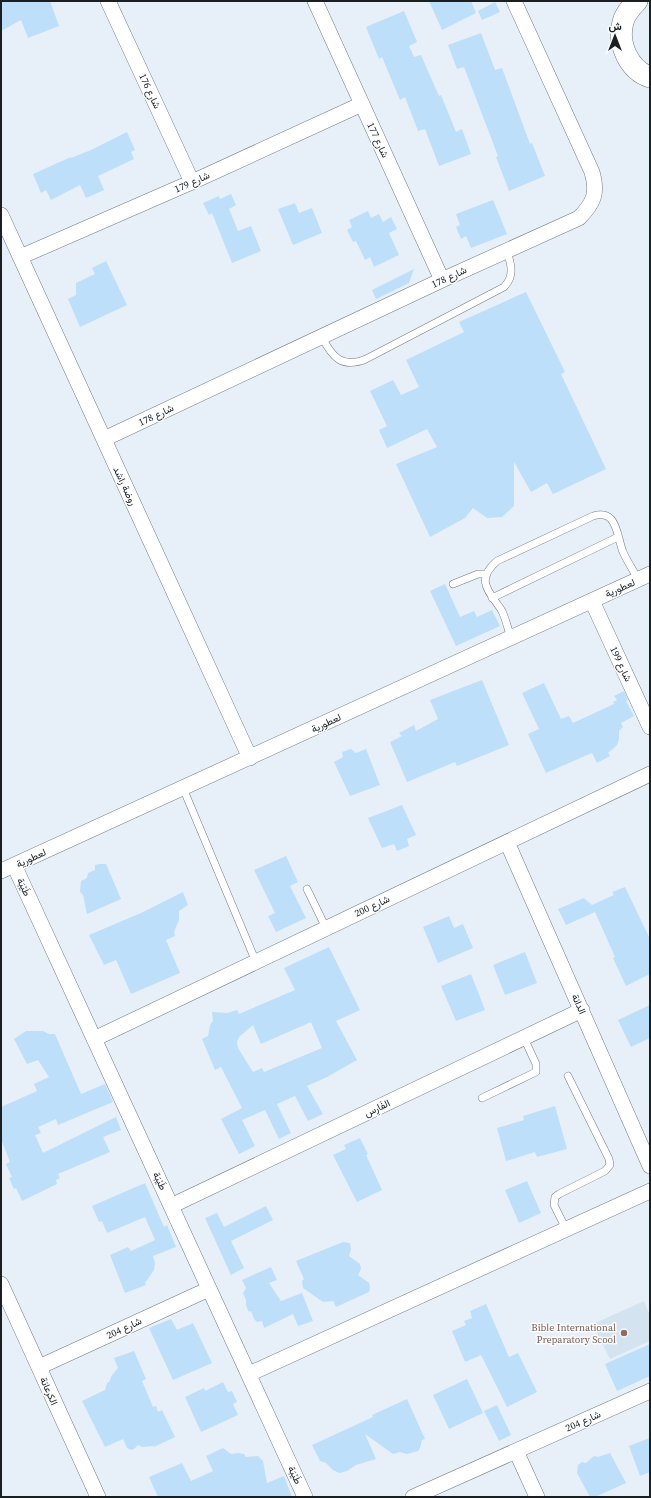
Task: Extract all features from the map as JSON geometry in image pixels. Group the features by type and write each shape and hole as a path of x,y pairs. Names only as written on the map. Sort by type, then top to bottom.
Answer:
{"main road":[{"path":"632,3 623,22 621,37 625,53 633,66 648,78"}],"street":[{"name":"شارع 176","path":"108,1 192,182"},
{"name":"شارع 177","path":"315,1 442,280"},
{"name":"شارع 178","path":"104,439 442,280 579,218 589,208 595,185 592,172 514,1"},
{"name":"شارع 179","path":"20,257 192,182 362,104"},
{"name":"روضة راشد","path":"1,214 250,758"},
{"name":"لعطورية","path":"8,868 644,577"},
{"name":"شارع 199","path":"592,601 650,727"},
{"name":"شارع 200","path":"94,1039 650,774"},
{"name":"الدانة","path":"508,842 650,1166"},
{"name":"طَيْبَة","path":"8,868 94,1039 305,1497"},
{"name":"الفَارِس","path":"171,1206 582,1010"},
{"path":"249,1374 650,1191"},
{"name":"الكرعانة","path":"1,1284 98,1497"},
{"name":"شارع 204","path":"39,1368 209,1289"},
{"name":"شارع 204","path":"414,1497 650,1390"},
{"path":"516,1451 537,1497"}],"lane":[{"path":"322,337 333,355 340,360 348,363 366,359 504,287 508,283 512,272 506,251"},
{"path":"511,638 505,618 486,586 487,574 491,566 497,561 593,516 599,514 610,518 614,523 623,553 644,577"},
{"path":"492,598 618,537"},
{"path":"453,584 478,574 487,574"},
{"path":"183,788 256,962"},
{"path":"307,889 326,928"},
{"path":"482,1098 536,1072 537,1067 524,1038"},
{"path":"566,1230 554,1204 555,1197 605,1171 610,1165 609,1159 568,1076"}],"shaded area":[{"name":"Bible International Preparatory Scool","path":"644,1301 650,1316 650,1341 610,1359 593,1324"}],"building":[{"path":"1,1 50,1 59,26 28,38 21,20 1,31"},
{"path":"429,1 471,1 476,13 442,30"},
{"path":"495,2 500,12 482,20 478,11"},
{"path":"404,11 417,42 409,46 414,57 421,55 439,96 441,95 456,132 462,129 471,154 439,166 425,129 418,131 405,97 400,100 382,57 379,59 366,27"},
{"path":"481,33 495,70 502,68 530,144 532,143 545,176 509,191 496,157 498,156 464,67 457,69 448,45"},
{"path":"127,132 135,150 131,152 134,159 98,176 104,190 86,198 80,185 51,200 46,190 41,193 33,174 91,150"},
{"path":"231,194 236,205 229,209 238,231 251,226 261,251 232,263 212,213 209,215 203,203 219,196 220,199"},
{"path":"493,200 507,234 471,248 466,236 461,239 456,227 460,225 456,214"},
{"path":"295,203 299,213 312,208 322,233 293,245 278,209"},
{"path":"368,211 371,218 379,214 383,222 391,217 397,229 389,233 399,255 374,267 370,257 365,260 356,241 353,242 347,230 352,227 349,220"},
{"path":"106,261 127,305 80,327 68,299 76,295 76,283 95,274 92,268"},
{"path":"414,269 409,283 376,299 372,290"},
{"path":"526,292 565,372 561,374 606,469 553,494 547,483 531,492 514,462 514,506 502,517 487,518 473,508 465,518 430,537 396,464 437,447 427,429 387,448 379,430 387,426 370,391 393,380 401,395 419,387 406,360 464,332 459,322"},
{"path":"445,584 460,617 474,611 477,617 492,610 500,626 456,646 430,591"},
{"path":"482,680 509,745 457,766 455,762 407,782 390,742 402,736 399,733 414,725 416,731 438,719 430,700"},
{"path":"544,683 561,719 569,716 573,723 614,704 613,702 617,700 614,696 624,691 628,700 626,701 634,716 621,723 623,727 619,731 617,745 608,753 610,756 597,763 592,753 546,773 528,734 539,729 522,693"},
{"path":"351,749 356,753 366,749 380,785 350,796 334,762 343,757 342,752"},
{"path":"402,805 416,835 407,839 409,846 397,851 394,844 382,848 368,818"},
{"path":"286,856 298,882 290,886 306,918 276,932 268,916 275,913 254,870"},
{"path":"106,864 121,899 87,914 83,895 80,892 81,881 87,878 88,873 95,870 95,865"},
{"path":"625,887 650,939 650,974 626,986 595,912 566,925 558,909 584,898 592,905 614,895 612,892"},
{"path":"183,892 188,905 179,911 179,920 174,932 175,936 166,940 180,973 131,994 116,960 104,965 89,935 141,913"},
{"path":"449,916 454,928 463,924 473,948 438,963 423,927"},
{"path":"329,947 360,1010 336,1021 357,1060 327,1077 307,1086 323,1114 308,1121 295,1096 277,1104 291,1133 279,1139 265,1110 242,1120 255,1146 239,1154 221,1119 242,1108 221,1067 215,1070 202,1039 208,1036 210,1025 213,1021 212,1012 227,1013 237,1010 239,1014 295,990 284,968","holes":["311,1022 322,1048 264,1072 262,1068 253,1072 238,1048 237,1042 239,1037 253,1025 261,1044"]},
{"path":"525,952 537,983 505,995 493,965"},
{"path":"471,974 485,1010 456,1021 441,986"},
{"path":"650,1005 650,1038 631,1047 618,1020"},
{"path":"26,1031 43,1031 49,1034 55,1034 81,1094 105,1084 113,1102 58,1125 56,1119 38,1127 41,1133 35,1135 43,1153 116,1117 121,1130 103,1137 110,1152 58,1174 60,1178 56,1180 57,1184 22,1201 9,1178 12,1177 6,1164 10,1162 1,1139 1,1107 37,1091 34,1084 49,1077 38,1060 27,1064 14,1039"},
{"path":"555,1106 567,1149 537,1157 535,1152 506,1161 497,1128 524,1120 523,1116"},
{"path":"360,1138 382,1190 357,1202 333,1155 346,1149 344,1145"},
{"path":"527,1181 541,1213 519,1223 505,1190"},
{"path":"145,1183 164,1227 167,1225 176,1247 153,1256 155,1263 154,1270 145,1283 146,1285 125,1293 110,1255 128,1247 131,1251 155,1240 145,1217 107,1233 102,1221 99,1222 92,1206"},
{"path":"266,1206 273,1220 231,1241 244,1268 231,1275 205,1218 217,1213 224,1227"},
{"path":"343,1242 350,1243 351,1249 349,1256 360,1264 361,1269 358,1275 369,1283 370,1288 369,1292 336,1307 333,1301 323,1302 303,1288 302,1281 304,1279 296,1261"},
{"path":"271,1267 277,1280 269,1283 281,1301 302,1293 313,1321 298,1326 293,1314 264,1328 262,1321 257,1322 254,1319 251,1311 249,1312 246,1306 246,1300 243,1293 246,1288 242,1280"},
{"path":"486,1304 509,1357 518,1353 537,1392 507,1407 481,1355 465,1362 452,1331 466,1325 464,1321 472,1318 470,1311"},
{"path":"171,1319 177,1330 193,1323 212,1363 173,1380 149,1328"},
{"path":"650,1344 650,1376 617,1391 605,1364"},
{"path":"134,1351 146,1379 142,1381 153,1407 156,1406 158,1412 162,1410 175,1437 154,1447 142,1447 138,1445 131,1450 127,1448 123,1439 105,1447 82,1401 105,1390 107,1383 118,1368 114,1358"},
{"path":"467,1379 483,1413 449,1429 433,1395"},
{"path":"223,1382 228,1392 232,1391 237,1402 233,1404 238,1415 201,1432 185,1397 204,1388 205,1391"},
{"path":"407,1399 425,1439 422,1440 418,1451 407,1454 400,1452 393,1454 365,1434 376,1459 356,1465 347,1471 339,1473 333,1470 326,1463 320,1461 312,1445 373,1417 372,1415"},
{"path":"497,1405 511,1435 499,1441 484,1411"},
{"path":"650,1438 650,1472 640,1476 629,1446"},
{"path":"223,1448 231,1454 244,1454 246,1457 258,1456 263,1461 267,1483 284,1476 292,1497 158,1497 149,1477 182,1463 191,1481 213,1471 206,1456"},
{"path":"610,1453 626,1483 595,1497 590,1497 577,1473 578,1465 582,1462 586,1463 594,1456 598,1457"}],"place":[{"name":"Bible International Preparatory Scool","path":"624,1333"}]}
